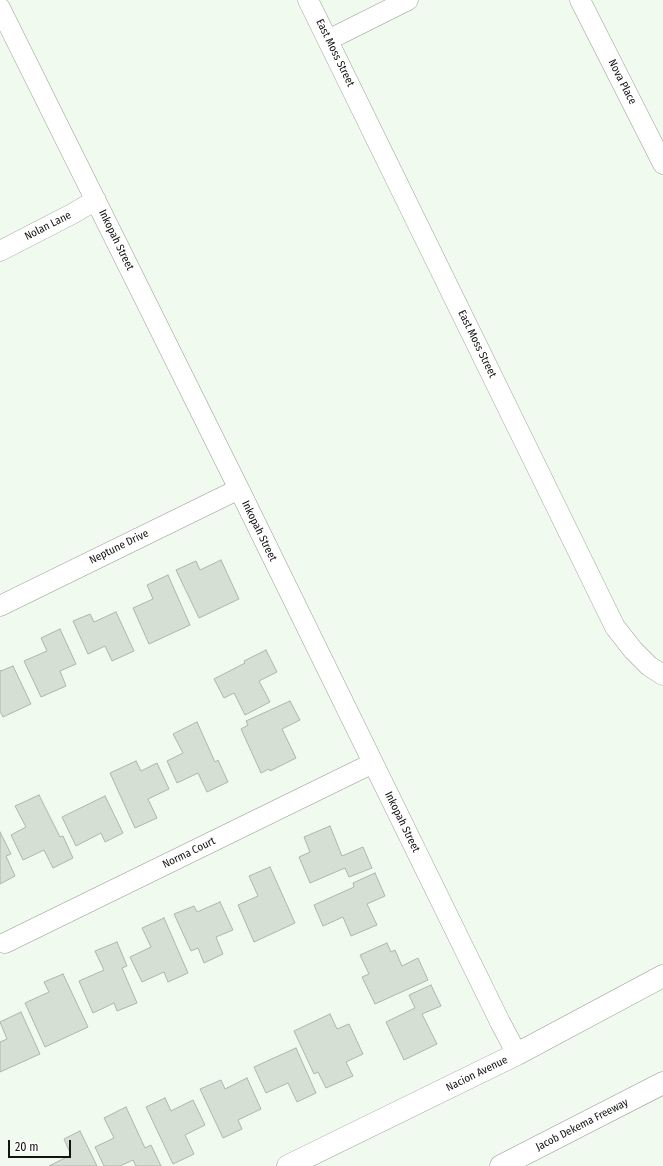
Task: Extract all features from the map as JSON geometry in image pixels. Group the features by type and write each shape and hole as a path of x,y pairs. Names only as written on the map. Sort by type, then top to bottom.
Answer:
{"main road":[{"name":"Nacion Avenue","path":"288,1166 517,1054 663,976"},
{"path":"558,1138 663,1066"},
{"name":"Jacob Dekema Freeway","path":"500,1166 558,1138 663,1083"}],"street":[{"name":"East Moss Street","path":"308,0 615,627 633,650 649,666 663,675"},
{"path":"328,40 408,0"},
{"name":"Nova Place","path":"580,0 663,164"},
{"name":"Inkopah Street","path":"0,8 517,1054"},
{"name":"Nolan Lane","path":"0,251 96,200"},
{"name":"Neptune Drive","path":"0,606 239,489"},
{"name":"Norma Court","path":"5,943 373,763"}],"building":[{"path":"221,560 239,599 199,618 176,570 196,561 200,570"},
{"path":"168,575 190,625 149,644 133,608 153,599 147,585"},
{"path":"116,612 134,651 112,661 105,646 88,654 73,621 90,614 94,622"},
{"path":"60,629 76,664 60,671 66,686 41,697 24,661 47,651 41,638"},
{"path":"266,650 277,672 259,681 270,702 245,715 234,693 224,698 214,679"},
{"path":"13,666 31,704 3,717 0,711 0,670 1,671"},
{"path":"290,701 300,720 282,729 296,758 270,771 269,769 261,773 241,729 248,725 246,721"},
{"path":"197,722 215,762 218,760 228,782 207,792 198,773 177,783 167,761 183,753 173,734"},
{"path":"136,761 141,771 157,763 169,789 148,799 157,818 135,828 110,773"},
{"path":"39,795 60,837 63,836 73,858 53,868 44,850 23,860 11,835 26,827 15,806"},
{"path":"105,796 123,833 105,842 101,833 76,846 62,817"},
{"path":"330,826 342,856 363,847 372,868 349,877 345,868 310,883 299,857 310,852 304,837"},
{"path":"0,832 11,854 6,856 15,876 0,884"},
{"path":"270,867 295,923 254,942 238,905 258,896 249,876"},
{"path":"375,873 385,896 367,904 377,925 351,936 343,917 323,926 314,905 354,887 353,883"},
{"path":"220,902 233,930 216,937 223,954 204,963 198,948 191,951 174,914 194,906 197,912"},
{"path":"164,918 188,973 168,982 164,972 142,982 130,957 151,947 142,928"},
{"path":"117,942 127,966 122,968 137,1003 117,1011 114,1003 93,1013 79,981 104,970 95,951"},
{"path":"387,943 391,952 395,950 402,966 418,958 428,980 375,1004 362,977 369,974 360,955"},
{"path":"63,974 88,1027 45,1047 25,1003 49,992 44,982"},
{"path":"431,985 441,1006 422,1014 437,1044 404,1060 386,1022 415,1008 409,995"},
{"path":"21,1012 40,1054 0,1072 0,1042 7,1039 0,1022"},
{"path":"330,1014 337,1029 349,1024 363,1054 346,1062 353,1076 326,1088 318,1072 314,1074 294,1031"},
{"path":"296,1048 316,1093 297,1102 288,1083 266,1093 254,1067"},
{"path":"247,1078 261,1109 238,1120 242,1129 223,1138 200,1089 221,1080 225,1089"},
{"path":"165,1098 171,1111 193,1100 205,1125 185,1135 194,1154 173,1164 146,1107"},
{"path":"126,1107 145,1148 151,1145 161,1166 136,1166 133,1160 120,1166 104,1166 95,1147 114,1138 104,1118"},
{"path":"80,1131 97,1166 49,1166 71,1155 64,1139"}]}
